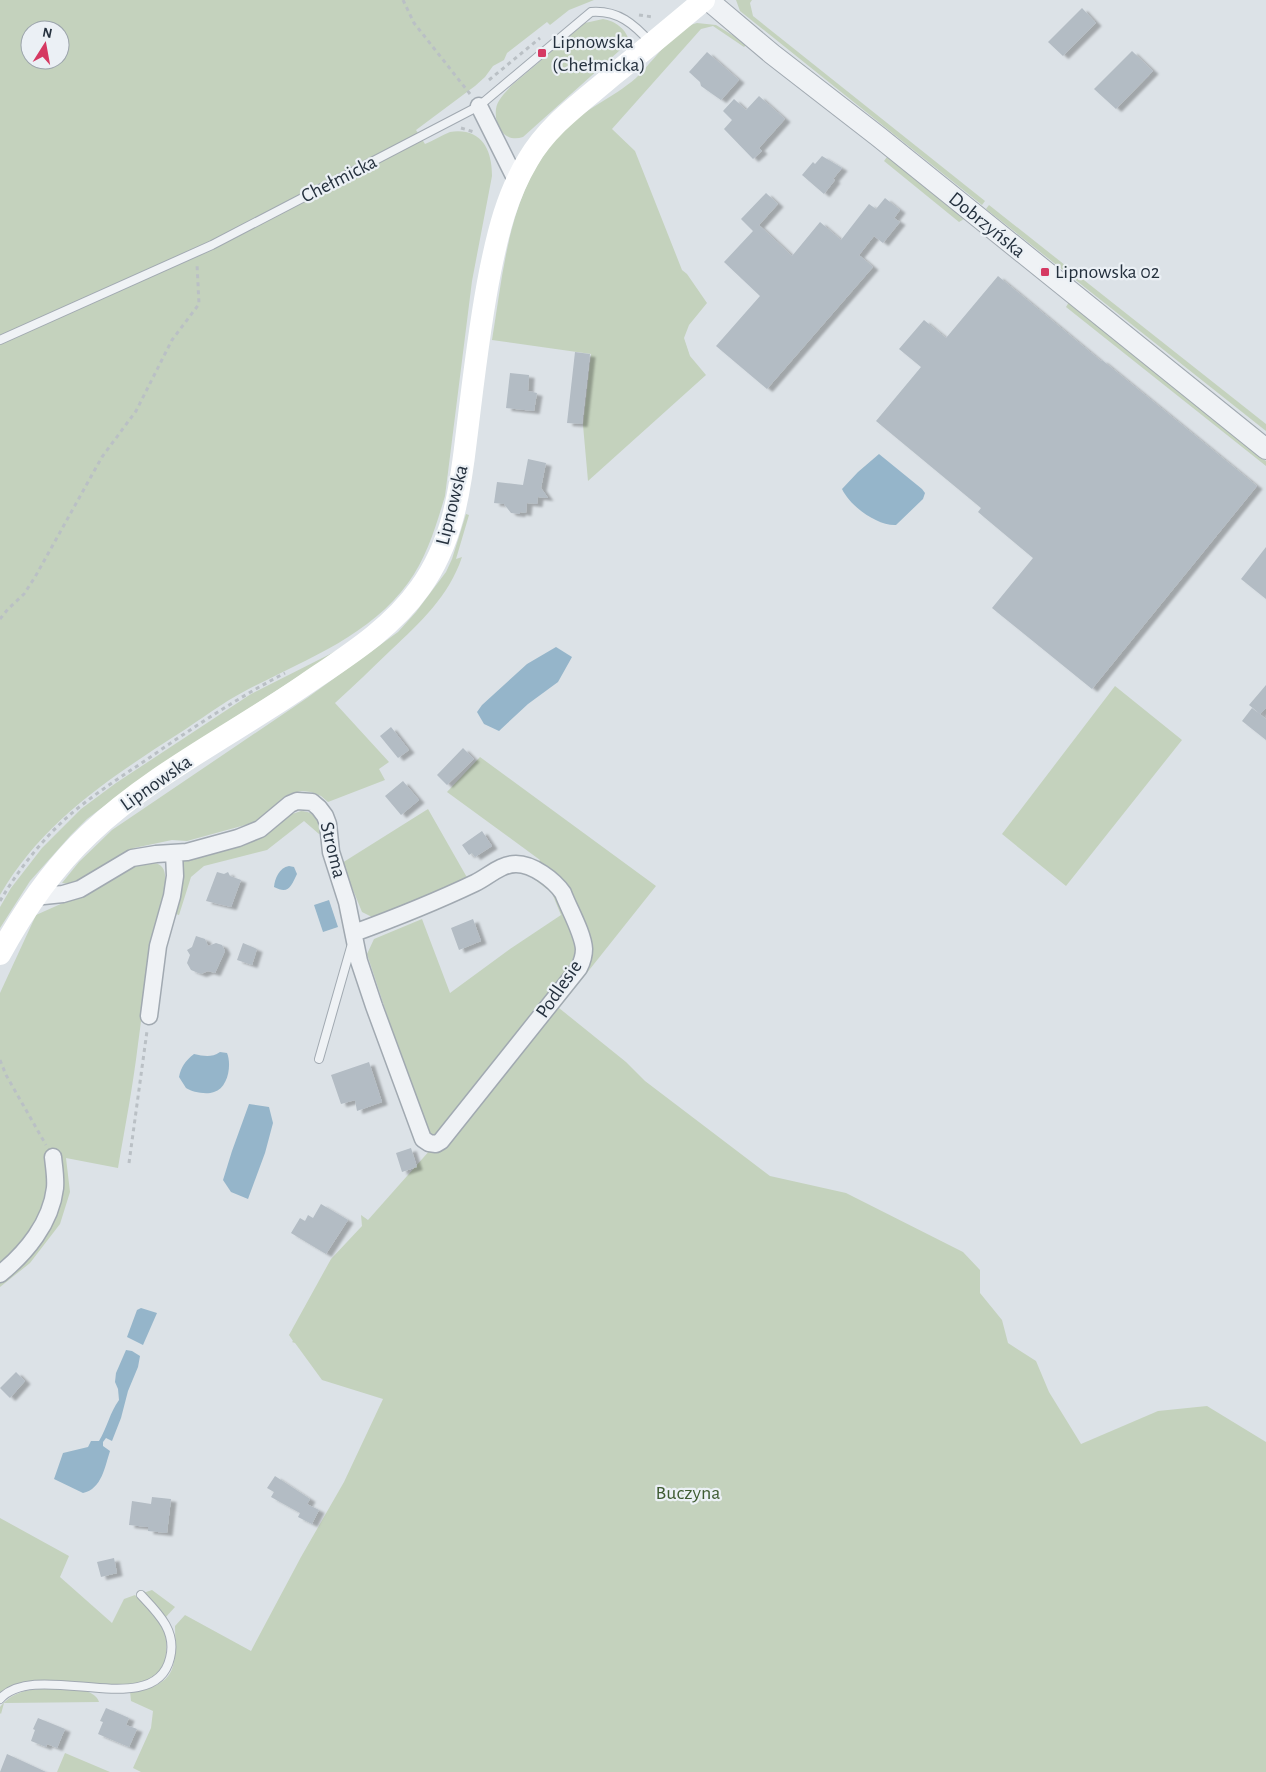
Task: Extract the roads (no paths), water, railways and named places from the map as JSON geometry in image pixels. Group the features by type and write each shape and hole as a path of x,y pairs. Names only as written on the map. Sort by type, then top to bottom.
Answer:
{"main road":[{"name":"Lipnowska","path":"0,954 34,897 74,849 105,820 169,773 291,695 366,643 403,609 431,573 446,542 455,510 486,294 499,229 516,180 535,148 557,123 704,0"}],"street":[{"name":"Dobrzyńska","path":"708,0 772,54 879,137 1266,449"},
{"path":"479,106 516,180"},
{"name":"Stroma","path":"34,897 63,894 80,889 132,858 187,852 238,838 260,829 290,804 297,801 312,802 325,816 328,824 330,852 347,902 359,961 420,1130"},
{"path":"150,1016 158,946 172,896 175,876 174,852"},
{"name":"Podlesie","path":"354,933 471,885 508,864 517,864 527,866 559,886 581,938 584,948 583,959 579,968 441,1141 436,1144 429,1143 423,1139 420,1130"},
{"path":"0,1274 25,1250 38,1233 51,1208 55,1187 53,1157"}],"lane":[{"name":"Chełmicka","path":"0,340 220,241 479,106 591,12 604,11 616,15 639,30 652,44"},
{"path":"319,1060 349,959 354,933"},
{"path":"0,1699 15,1690 36,1685 110,1688 146,1685 161,1676 171,1656 169,1630 141,1595"}],"water":[{"path":"879,454 925,493 923,499 896,525 881,522 865,514 851,502 842,489"},
{"path":"556,647 572,657 558,682 528,704 499,731 484,724 477,712 482,705 527,664"},
{"path":"289,866 294,867 297,874 289,888 283,890 274,887 278,874"},
{"path":"329,900 338,927 323,932 314,905"},
{"path":"220,1052 227,1053 229,1064 228,1076 223,1086 219,1090 207,1093 195,1092 186,1088 179,1077 182,1067 188,1059 194,1054 210,1056"},
{"path":"249,1104 269,1107 273,1123 265,1153 248,1199 231,1192 223,1180"},
{"path":"141,1308 157,1313 143,1345 127,1337 137,1310"},
{"path":"126,1350 140,1356 138,1367 112,1441 106,1438 103,1442 103,1446 110,1451 102,1476 95,1487 83,1493 54,1479 63,1453 88,1447 91,1441 99,1441 119,1400 115,1382 116,1373"}],"place":[{"name":"Lipnowska (Chełmicka)","path":"542,53"},
{"name":"Lipnowska 02","path":"1045,272"}],"park label":[{"name":"Buczyna","path":"688,1493"}]}
